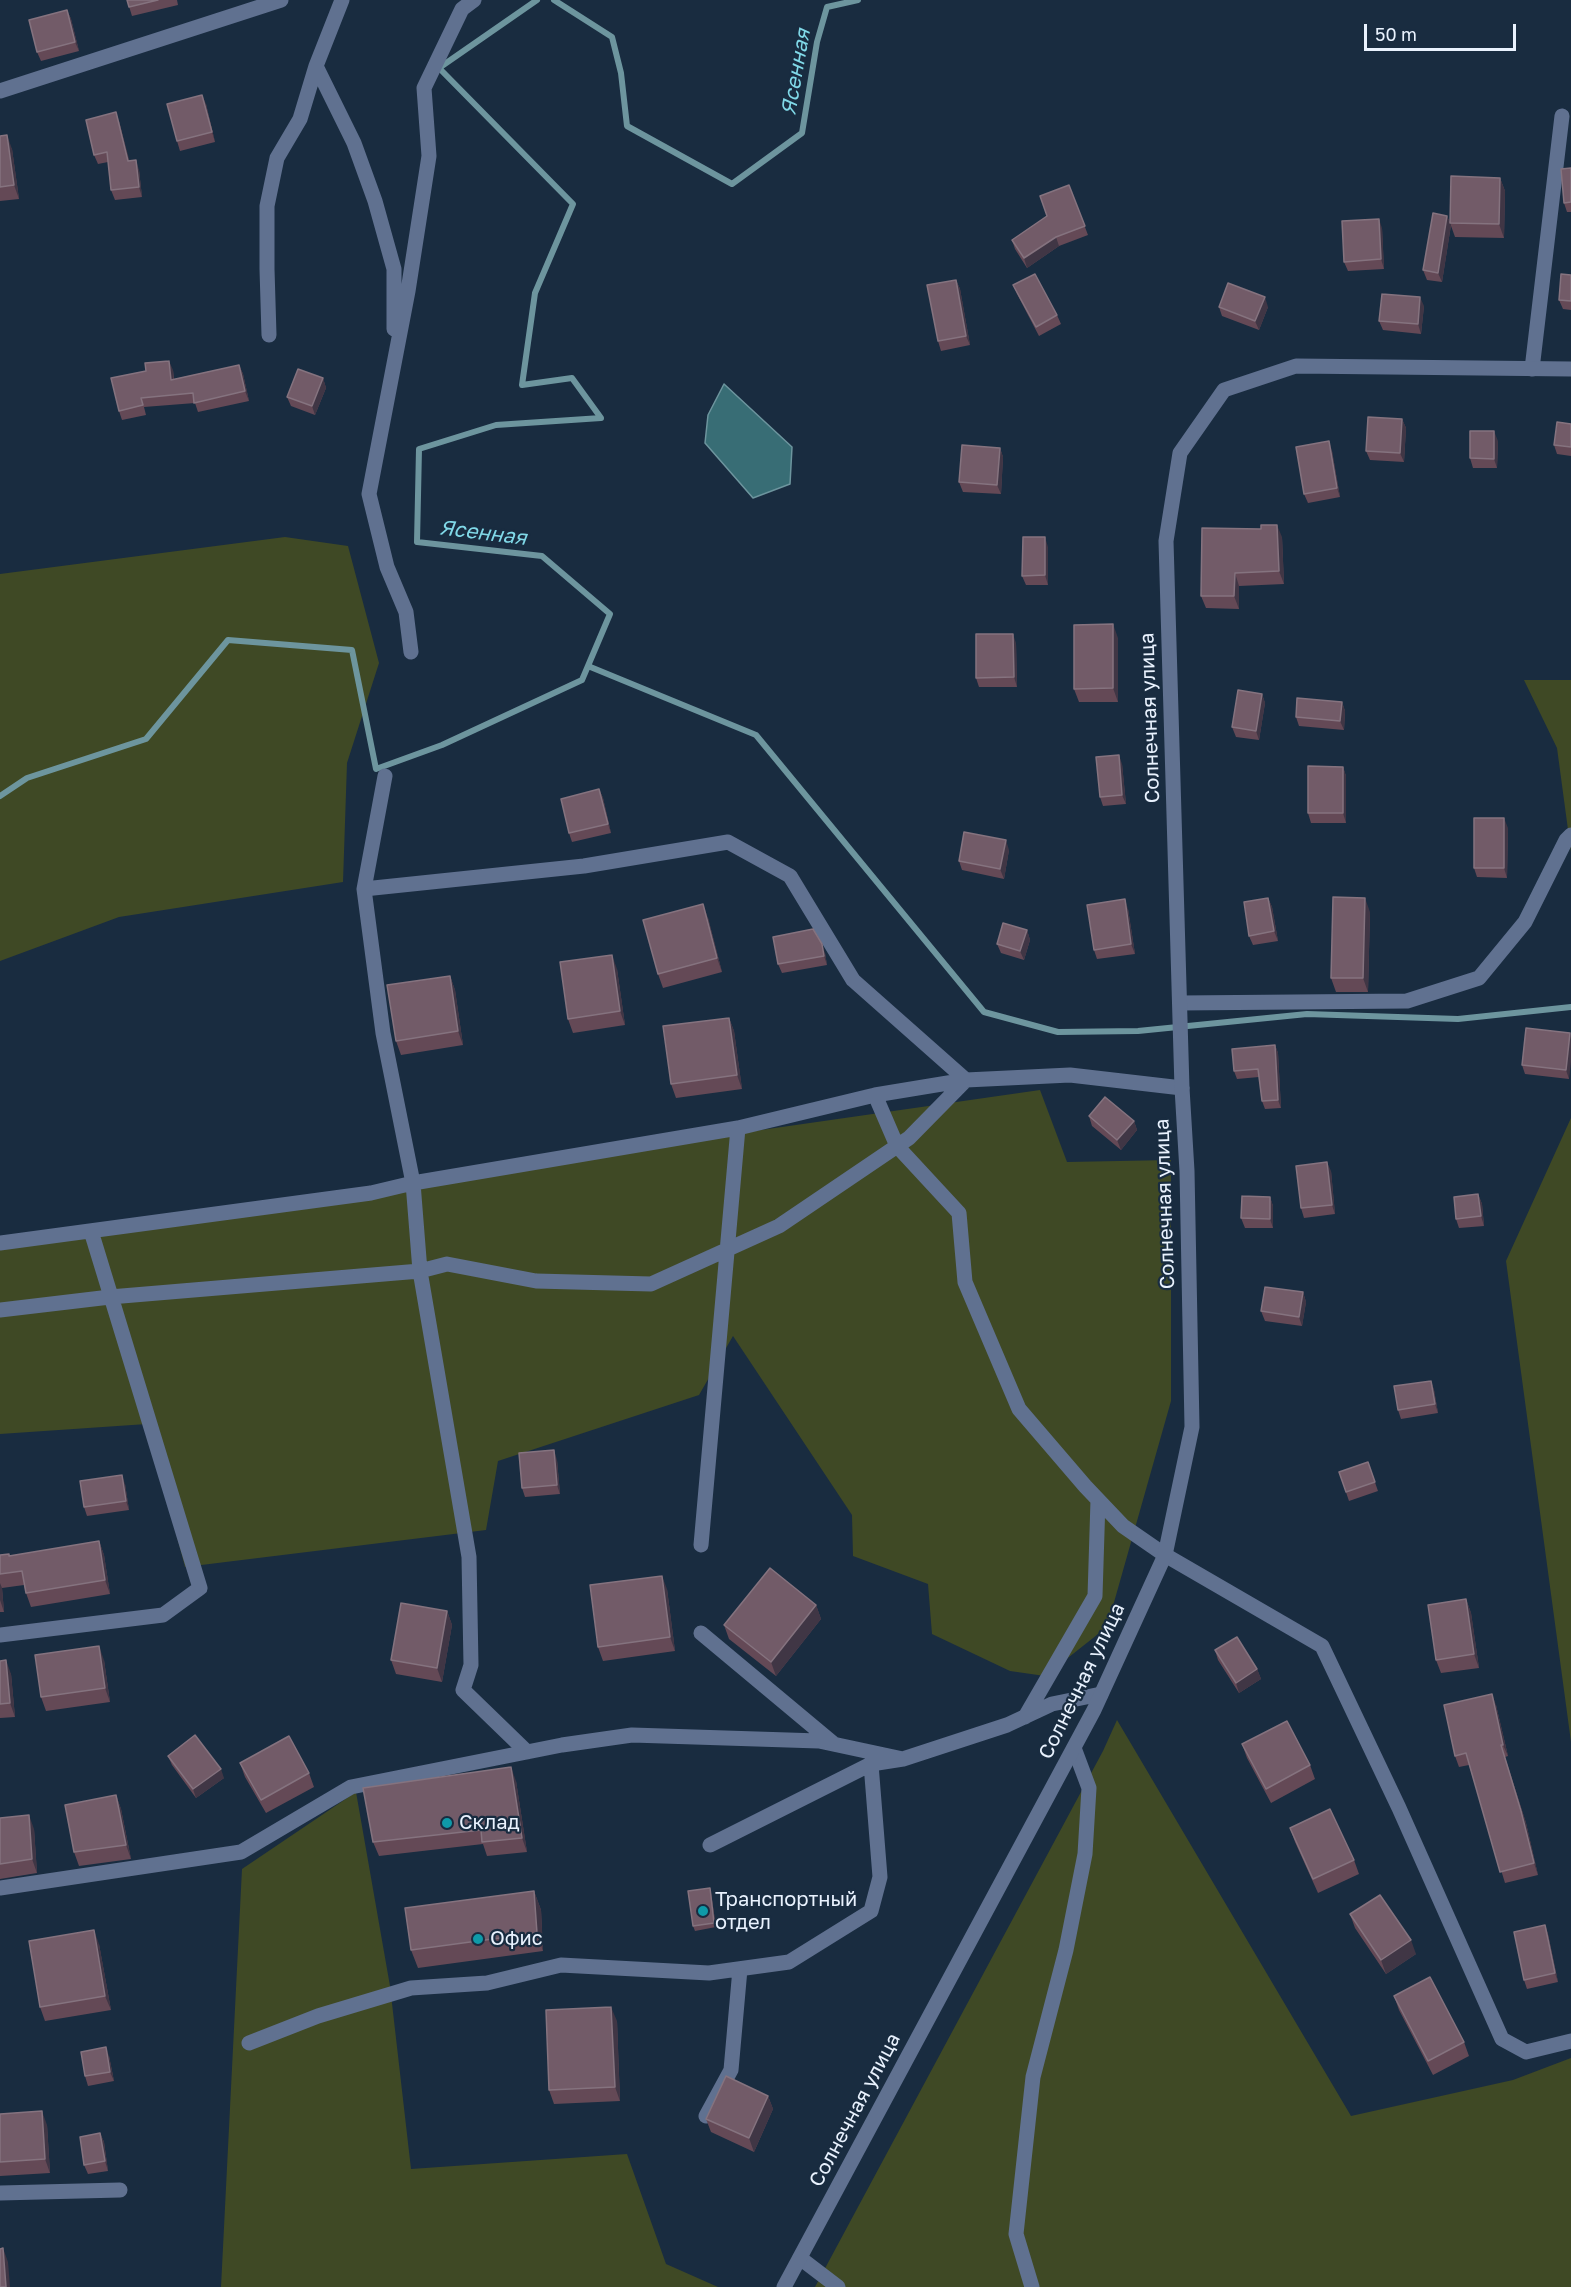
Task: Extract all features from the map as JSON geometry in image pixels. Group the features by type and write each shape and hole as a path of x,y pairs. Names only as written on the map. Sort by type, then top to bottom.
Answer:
{"street":[{"path":"0,91 281,0"},
{"path":"269,335 267,206 277,158 300,119 316,66 342,0"},
{"path":"411,652 405,612 387,567 369,494 408,291 429,156 424,88 462,9 474,0"},
{"path":"316,66 354,143 375,201 394,268 393,368"},
{"path":"1532,369 1562,116"},
{"name":"Солнечная улица","path":"784,2287 1074,1748 1165,1555 1192,1427 1187,1171 1179,1003 1166,541 1180,453 1224,390 1296,366 1571,369"},
{"path":"385,776 364,889 383,1033 413,1183 420,1271 469,1557 471,1665 463,1690 527,1752"},
{"path":"1179,1003 1407,1001 1479,978 1525,922 1566,840 1571,835"},
{"path":"364,889 584,866 728,842 790,876 853,980 966,1080"},
{"path":"0,1243 371,1193 413,1183 738,1128 875,1095 966,1080 1070,1075 1182,1088"},
{"path":"0,1310 110,1297 420,1271 447,1264 536,1281 651,1284 779,1226 909,1138 966,1080"},
{"path":"875,1095 897,1146 959,1213 965,1282 1019,1409 1123,1527 1165,1555 1322,1646 1399,1808 1502,2039 1526,2052 1571,2041"},
{"path":"701,1545 738,1128"},
{"path":"0,1635 163,1615 200,1588 91,1231"},
{"path":"1025,1716 1095,1596 1098,1500"},
{"path":"701,1633 834,1744"},
{"path":"710,1845 872,1764 903,1759 1007,1725 1052,1704 1101,1694"},
{"path":"0,1888 241,1852 351,1787 527,1752 632,1735 819,1741 903,1759"},
{"path":"1032,2287 1016,2234 1033,2077 1066,1950 1085,1854 1089,1788 1074,1748"},
{"path":"249,2043 318,2016 411,1988 487,1983 561,1965 709,1973 789,1962 871,1911 880,1877 872,1764"},
{"path":"706,2116 731,2070 740,1969"},
{"path":"0,2193 120,2190"},
{"path":"800,2258 838,2287"}],"shaded area":[{"path":"724,384 792,447 790,484 753,498 705,443 708,415"},
{"path":"285,537 348,546 379,663 347,763 343,882 119,917 0,961 0,574"},
{"path":"1524,680 1571,680 1571,852 1557,748"},
{"path":"1040,1090 1067,1162 1171,1160 1171,1401 1107,1627 1045,1676 1010,1671 932,1634 928,1584 853,1556 852,1515 733,1336 699,1395 498,1461 486,1530 185,1567 147,1424 0,1434 0,1247 761,1130"},
{"path":"1571,1118 1571,1742 1506,1261"},
{"path":"1117,1720 1351,2116 1513,2080 1571,2058 1571,2287 815,2287 1103,1751"},
{"path":"356,1792 390,1986 411,2169 627,2154 666,2264 718,2287 221,2287 242,1869"}],"building":[{"path":"127,0 158,0 129,7"},
{"path":"67,10 75,42 37,52 29,20"},
{"path":"202,95 212,132 177,141 167,104"},
{"path":"116,112 128,161 136,160 139,187 111,190 107,152 94,155 86,120"},
{"path":"7,135 14,185 0,187 0,136"},
{"path":"1571,168 1571,202 1564,203 1561,169"},
{"path":"1451,176 1500,178 1499,224 1450,223"},
{"path":"1069,185 1085,226 1056,237 1024,258 1012,240 1047,216 1040,196"},
{"path":"1433,213 1447,216 1438,273 1423,270"},
{"path":"1379,219 1381,259 1344,262 1342,221"},
{"path":"1035,274 1057,315 1036,327 1013,285"},
{"path":"1561,274 1571,275 1571,301 1559,300"},
{"path":"956,280 966,336 938,341 927,285"},
{"path":"1228,283 1265,297 1255,321 1219,307"},
{"path":"1382,294 1420,297 1418,324 1379,321"},
{"path":"169,361 171,380 239,365 245,391 194,403 193,393 141,398 143,405 119,411 111,378 146,371 145,363"},
{"path":"298,369 323,378 312,406 287,397"},
{"path":"1368,417 1402,419 1400,453 1366,451"},
{"path":"1557,422 1571,424 1571,447 1554,445"},
{"path":"1470,431 1494,431 1494,459 1470,458"},
{"path":"1329,441 1337,488 1304,494 1296,447"},
{"path":"962,445 1000,448 997,485 959,482"},
{"path":"1261,525 1277,525 1279,571 1235,573 1234,596 1201,596 1202,528 1261,529"},
{"path":"1023,537 1045,537 1045,575 1022,576"},
{"path":"1113,624 1113,688 1074,689 1074,625"},
{"path":"976,634 1013,634 1014,677 976,678"},
{"path":"1238,690 1262,694 1256,731 1232,727"},
{"path":"1297,698 1342,702 1340,721 1296,717"},
{"path":"1119,755 1122,795 1100,797 1096,757"},
{"path":"1308,766 1343,767 1343,813 1308,813"},
{"path":"599,789 608,824 569,833 561,799"},
{"path":"1474,818 1504,818 1504,868 1474,868"},
{"path":"964,832 1006,840 1000,869 959,861"},
{"path":"1333,897 1365,898 1363,978 1331,978"},
{"path":"1268,898 1274,931 1249,936 1244,902"},
{"path":"1125,899 1131,944 1094,950 1087,905"},
{"path":"703,904 717,958 658,974 643,920"},
{"path":"1003,923 1027,930 1020,951 997,944"},
{"path":"813,929 822,944 824,956 778,964 773,937"},
{"path":"612,955 620,1011 568,1019 560,962"},
{"path":"450,976 458,1031 396,1041 387,985"},
{"path":"729,1018 737,1075 671,1084 663,1026"},
{"path":"1526,1028 1570,1033 1566,1070 1522,1065"},
{"path":"1275,1045 1278,1100 1262,1101 1258,1069 1234,1071 1232,1049"},
{"path":"1105,1097 1134,1121 1117,1140 1089,1116"},
{"path":"1327,1162 1332,1205 1301,1208 1296,1166"},
{"path":"1478,1194 1481,1216 1456,1219 1454,1197"},
{"path":"1242,1196 1270,1197 1270,1219 1241,1218"},
{"path":"1265,1287 1303,1292 1299,1317 1261,1311"},
{"path":"1431,1381 1435,1404 1398,1410 1394,1386"},
{"path":"554,1450 557,1485 522,1488 519,1453"},
{"path":"1368,1462 1375,1482 1346,1492 1339,1472"},
{"path":"122,1475 126,1501 84,1507 80,1481"},
{"path":"99,1541 105,1580 26,1593 22,1571 0,1574 0,1555 9,1554 9,1556"},
{"path":"770,1568 816,1605 771,1662 724,1625"},
{"path":"662,1576 670,1637 598,1647 590,1585"},
{"path":"1466,1599 1474,1654 1436,1660 1428,1605"},
{"path":"401,1603 447,1611 437,1668 391,1660"},
{"path":"1237,1637 1257,1669 1236,1683 1215,1650"},
{"path":"99,1646 105,1688 41,1697 35,1655"},
{"path":"6,1660 10,1703 0,1704 0,1661"},
{"path":"1492,1694 1503,1745 1501,1745 1534,1863 1500,1872 1466,1753 1455,1756 1444,1705"},
{"path":"1287,1721 1310,1765 1266,1789 1242,1744"},
{"path":"195,1735 221,1769 193,1789 168,1756"},
{"path":"289,1736 309,1773 261,1800 240,1763"},
{"name":"Склад","path":"511,1767 522,1838 482,1842 481,1830 373,1842 363,1788"},
{"path":"116,1795 126,1845 74,1852 65,1805"},
{"path":"1330,1809 1354,1860 1313,1879 1290,1828"},
{"path":"29,1815 32,1859 0,1864 0,1818"},
{"name":"Транспортный отдел","path":"710,1888 714,1923 693,1926 688,1891"},
{"path":"534,1891 537,1933 411,1950 405,1908"},
{"path":"1380,1895 1411,1940 1381,1960 1350,1914"},
{"path":"1545,1925 1555,1973 1524,1980 1514,1932"},
{"path":"94,1930 105,1996 40,2007 29,1941"},
{"path":"1430,1977 1464,2042 1428,2061 1394,1996"},
{"path":"611,2007 615,2087 549,2090 546,2010"},
{"path":"106,2047 110,2072 85,2076 81,2052"},
{"path":"726,2076 768,2096 749,2138 706,2119"},
{"path":"42,2111 45,2159 0,2162 0,2114"},
{"path":"100,2133 105,2161 84,2165 80,2137"},
{"path":"3,2248 6,2287 0,2287 0,2249"}],"waterway":[{"name":"Ясенная","path":"0,796 27,778 146,739 228,640 352,650 376,769 442,745 582,680 610,614 542,556 417,542 419,449 496,425 601,418 572,378 522,385 535,293 573,204 439,68 537,0"},
{"name":"Ясенная","path":"554,0 612,37 621,73 627,126 732,184 802,133 817,42 827,7 858,0"},
{"path":"588,666 756,735 984,1012 1058,1032 1138,1031 1307,1014 1458,1019 1571,1007"}],"place":[{"name":"Склад","path":"447,1823"},
{"name":"Транспортный отдел","path":"703,1911"},
{"name":"Офис","path":"478,1939"}]}
